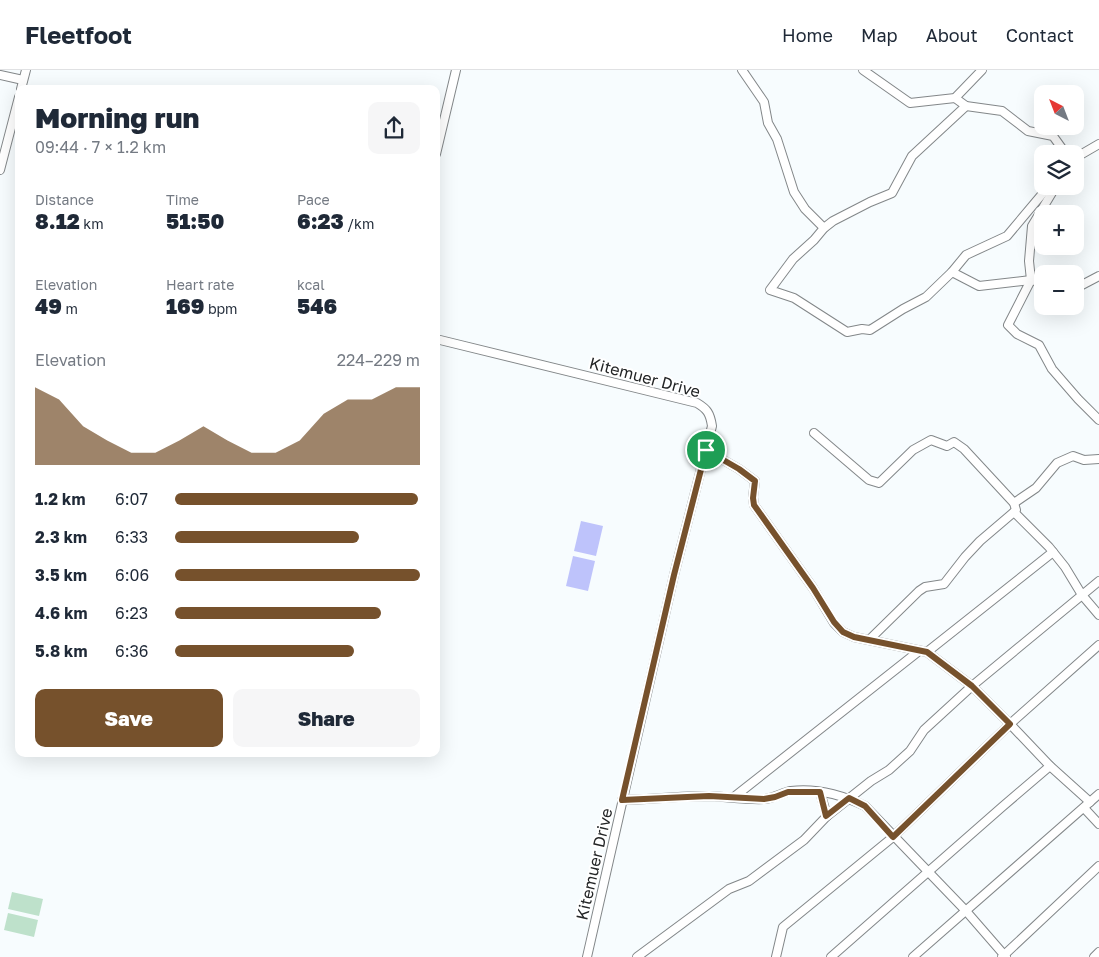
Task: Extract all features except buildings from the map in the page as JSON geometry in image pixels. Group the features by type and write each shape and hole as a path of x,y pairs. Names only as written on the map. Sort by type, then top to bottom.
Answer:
{"street":[{"path":"0,75 22,85 26,70"},
{"path":"440,137 456,70"},
{"path":"742,70 764,102 768,124 777,139 794,192 805,209 824,228"},
{"path":"863,70 910,103 955,98 982,70"},
{"path":"955,98 966,106 1002,111 1028,131 1053,136 1060,145"},
{"path":"966,106 912,156 892,193 833,221 824,228 793,259 770,290 794,298 847,332 862,329 870,330 926,297 952,272 966,255 1007,236 1041,195"},
{"path":"0,170 15,112"},
{"path":"1084,153 1099,144"},
{"path":"1051,195 1032,226 1029,261 1031,280 1008,325 1017,334 1039,345 1052,369 1099,420"},
{"path":"952,272 979,286 1034,281"},
{"path":"1084,284 1099,276"},
{"name":"Kitemuer Drive","path":"440,340 697,403 707,409 711,416 712,426 672,584 587,957"},
{"path":"814,433 869,480 880,483 913,450 931,440 947,446 954,442 964,449 1014,502 1016,510 965,557 944,584 926,587 919,591 868,640"},
{"path":"706,450 739,469 755,481 754,505 813,588 826,612 843,632 854,637 927,652 972,686 1086,805 1099,824"},
{"path":"1014,502 1036,488 1057,463 1073,456 1084,460 1099,459"},
{"path":"1014,512 1053,552 1065,567 1082,595 1099,615"},
{"path":"927,652 1053,552"},
{"path":"637,957 728,889 749,881 804,840 826,816 888,770 910,751 924,730 972,686 1099,581"},
{"path":"776,957 783,927 893,837 1010,724 1099,645"},
{"path":"734,797 919,651"},
{"path":"831,957 1050,766"},
{"path":"622,800 709,796 764,799 788,792 820,792 849,798 865,806 966,911 1004,956 1099,866"},
{"path":"820,792 826,816"},
{"path":"913,957 1099,794"},
{"path":"1094,957 1099,952"}],"green space":[{"path":"12,892 43,899 39,916 8,909"},
{"path":"8,913 38,920 34,937 4,930"}],"water":[{"path":"581,521 603,526 596,556 574,551"},
{"path":"573,556 595,561 588,591 566,586"}],"route":[{"path":"706,450 739,469 755,481 754,505 813,588 826,612 843,632 854,637 927,652 972,686 1010,724 893,837 865,806 849,798 826,816 820,792 806,790 788,792 764,799 709,796 622,800 674,575 706,450"}]}
